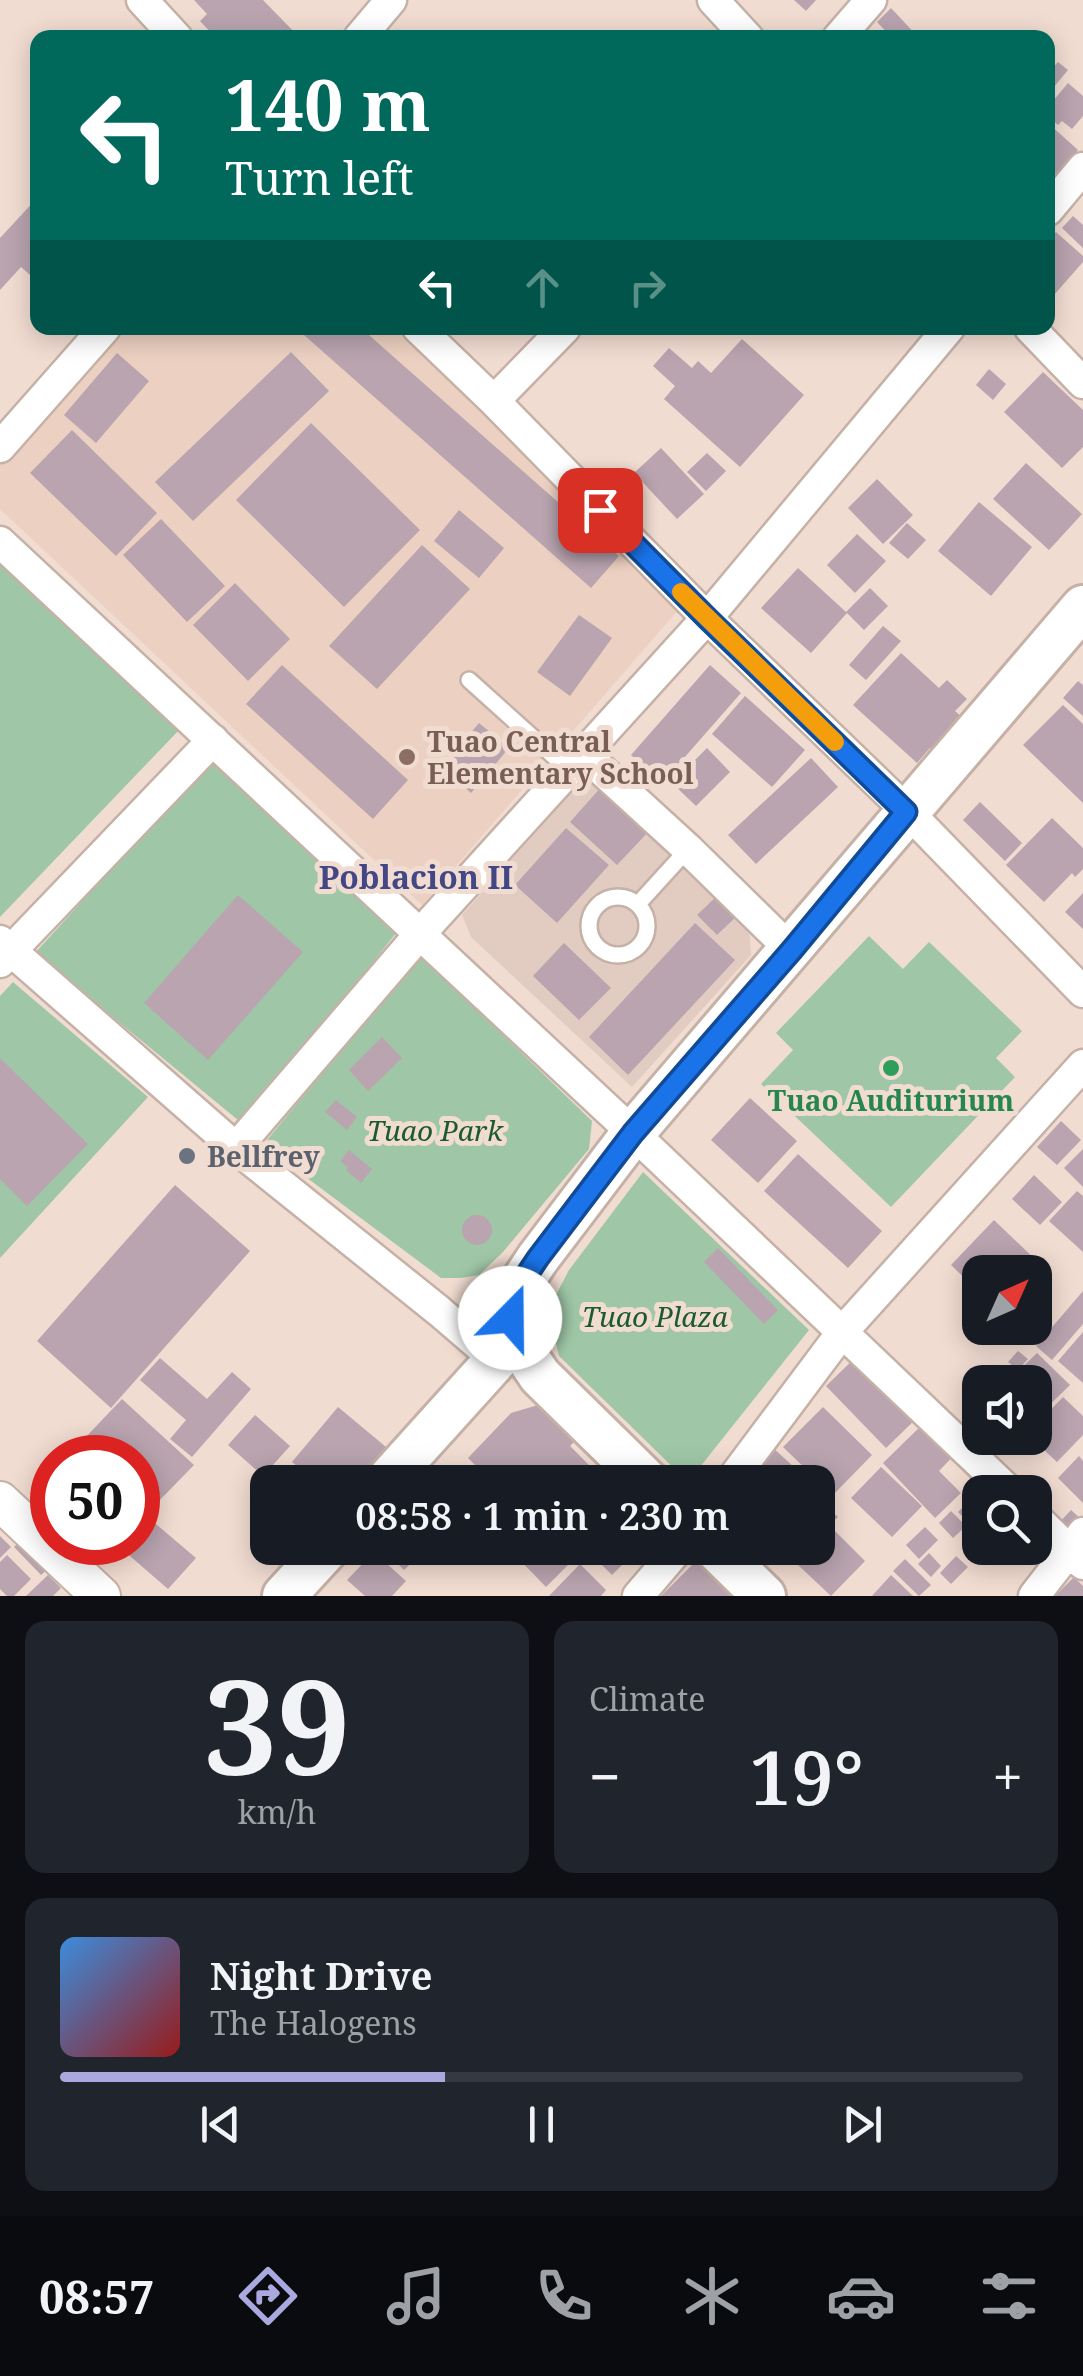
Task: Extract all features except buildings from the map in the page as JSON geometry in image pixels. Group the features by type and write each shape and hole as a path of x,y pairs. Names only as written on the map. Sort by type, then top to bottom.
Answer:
{"main road":[{"path":"401,1465 506,1350 518,1288 633,1133 1083,607"},
{"path":"506,1350 540,1376 631,1465"},
{"path":"284,1596 312,1565"},
{"path":"732,1565 764,1596"}],"street":[{"path":"142,0 169,30"},
{"path":"366,30 391,0"},
{"path":"713,0 741,30"},
{"path":"845,30 871,0"},
{"path":"1055,202 1083,168"},
{"path":"0,446 99,335"},
{"path":"425,335 1083,992"},
{"path":"494,402 557,335"},
{"path":"236,1148 419,935 707,618 943,335"},
{"path":"1037,335 1083,383"},
{"path":"0,542 633,1133 992,1475"},
{"path":"213,740 4,951 236,1148 439,1311 506,1350"},
{"path":"576,762 688,849 792,950"},
{"path":"743,1465 842,1331 1083,1065"},
{"path":"0,1501 101,1596"},
{"path":"1034,1596 1078,1550 1052,1530"},
{"path":"638,1596 664,1565"}],"lane":[{"path":"470,680 576,762"},
{"path":"638,904 688,849"}],"shaded area":[{"name":"Tuao Central Elementary School","path":"117,335 409,335 679,609 422,905 0,509 0,465"},
{"path":"586,776 749,928 751,955 632,1087 471,937 462,915"}],"green space":[{"path":"0,561 180,729 0,917"},
{"path":"211,760 400,928 244,1125 35,953"},
{"name":"Tuao Auditurium","path":"869,936 903,969 929,942 1022,1031 996,1058 1015,1077 891,1207 761,1084 793,1050 776,1033"},
{"name":"Tuao Park","path":"420,955 592,1121 589,1149 503,1252 479,1275 461,1278 441,1278 263,1145"},
{"path":"13,982 148,1097 0,1258 0,996"},
{"name":"Tuao Plaza","path":"643,1172 809,1330 702,1465 671,1465 559,1356 552,1327 556,1295 569,1270"}],"slow traffic":[{"path":"681,592 835,742"}],"place":[{"name":"Tuao Central Elementary School","path":"407,757"},
{"name":"Tuao Auditurium","path":"891,1068"},
{"name":"Bellfrey","path":"187,1156"}],"district":[{"name":"Poblacion II","path":"416,876"}],"route":[{"path":"510,1318 518,1288 633,1133 906,812 600,510"}]}
